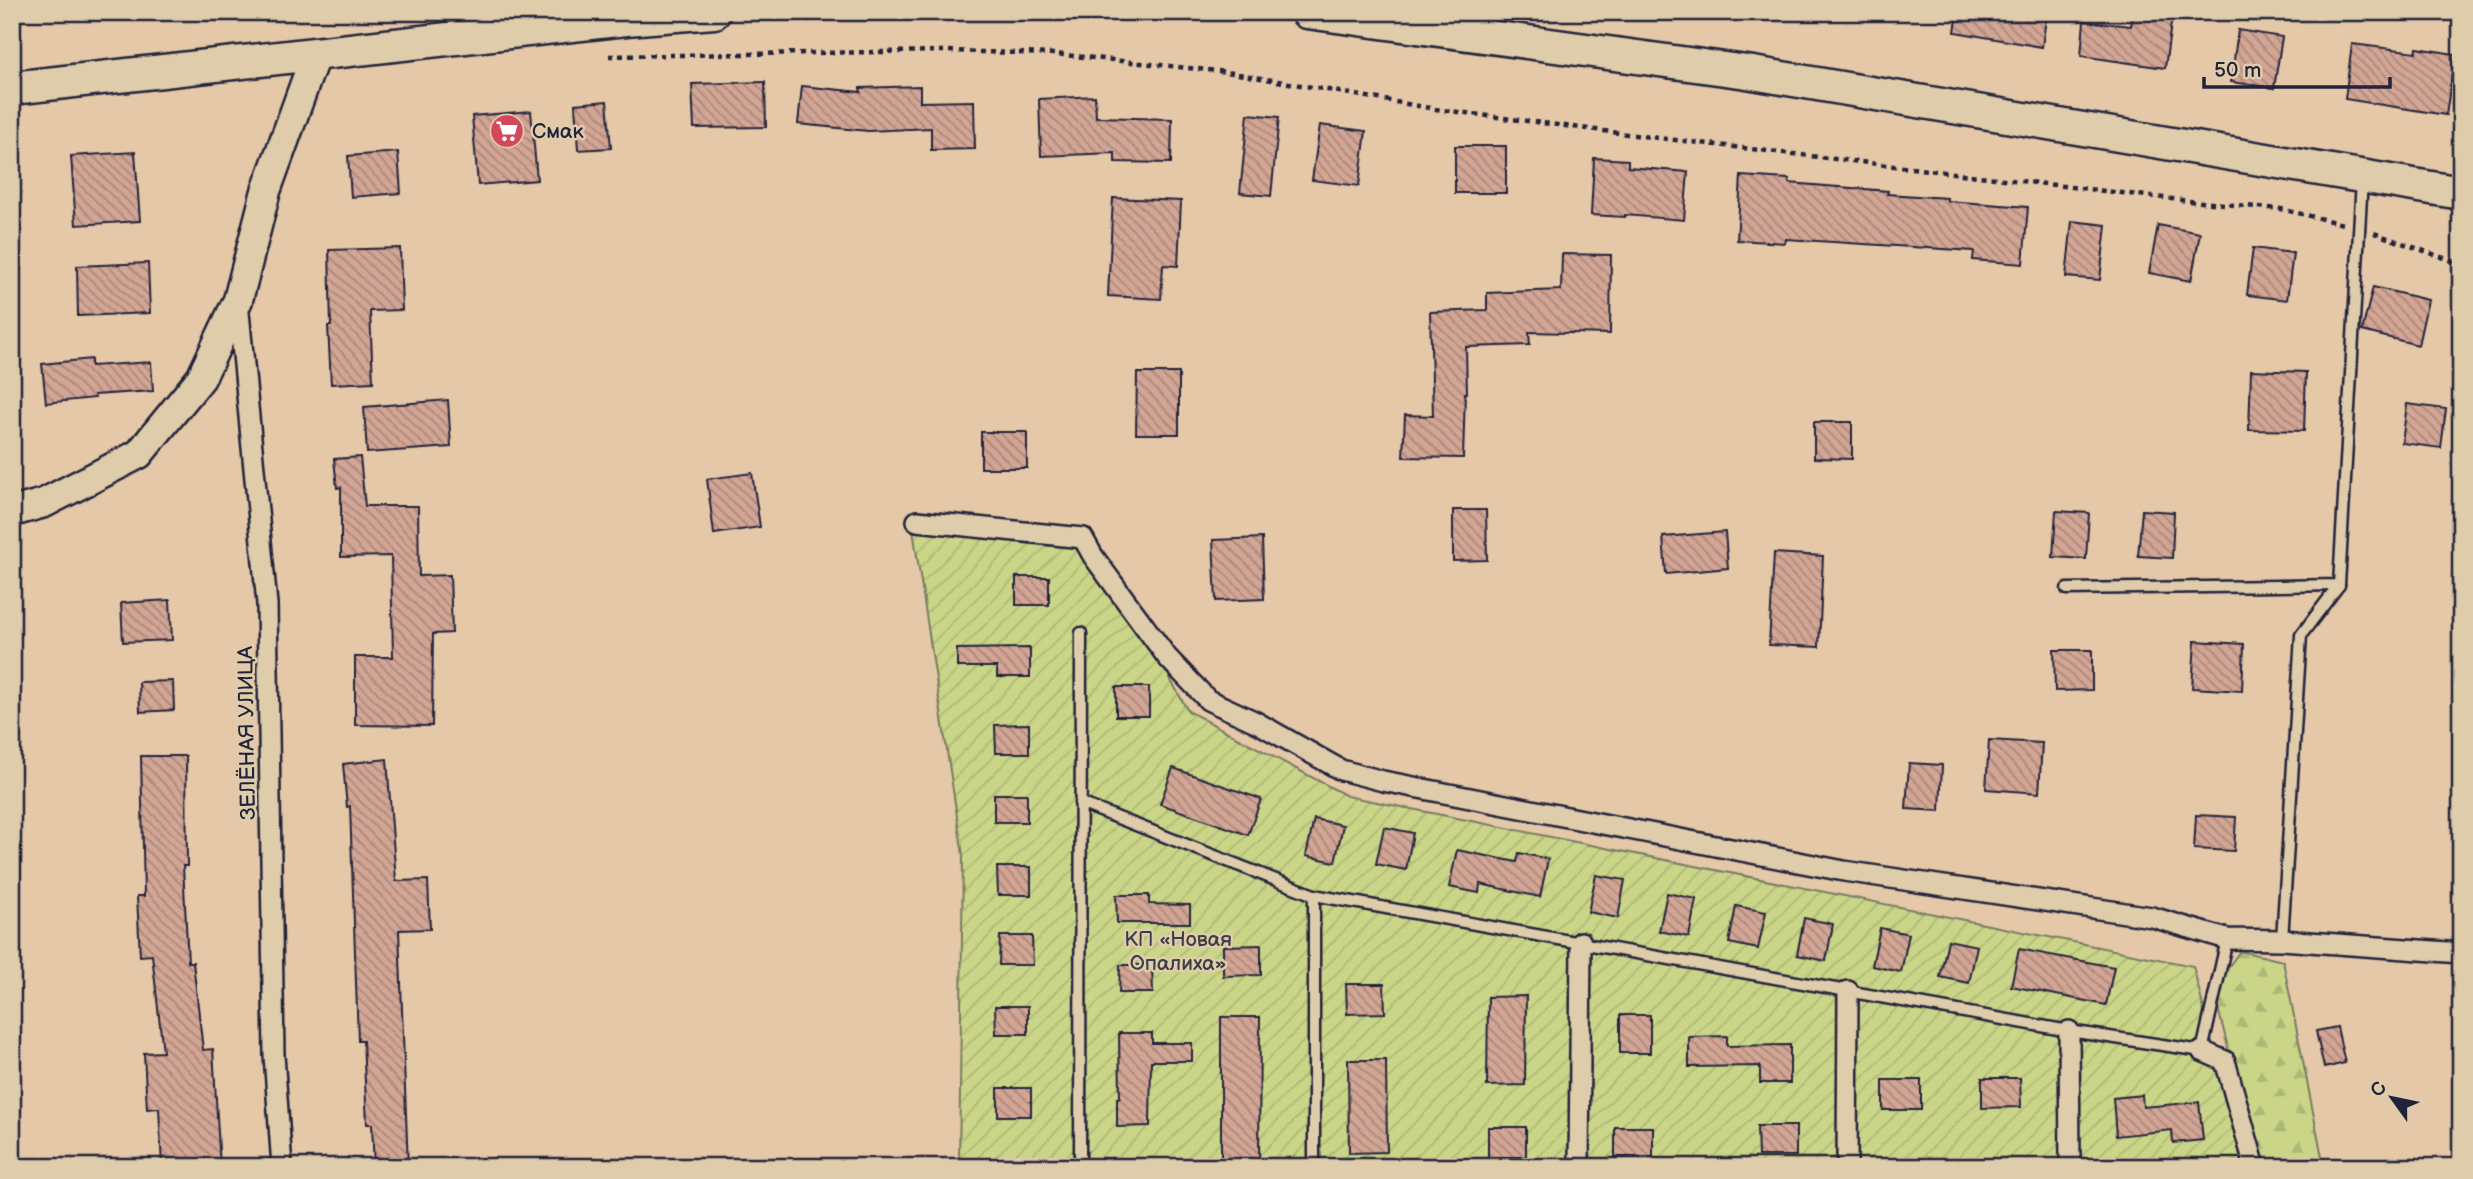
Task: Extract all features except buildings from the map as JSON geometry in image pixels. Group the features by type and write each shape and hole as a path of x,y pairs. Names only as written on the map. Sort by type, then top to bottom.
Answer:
{"main road":[{"path":"12,88 626,19 714,12"},
{"path":"1307,12 1747,72 2461,193"}],"street":[{"path":"12,512 44,503 139,454 201,379 238,300 266,191 316,53"},
{"name":"ЗЕЛЁНАЯ УЛИЦА","path":"238,300 267,604 274,1055 282,1167"},
{"path":"917,522 1083,538 1093,556 1167,657 1208,700 1256,722 1341,770 1383,781 1844,871 2152,917 2227,939 2282,940 2461,954"},
{"path":"1579,1167 1581,942"},
{"path":"1847,1167 1848,992"},
{"path":"2068,1031 2070,1167"},
{"path":"2202,1051 2225,1061 2255,1167"}],"lane":[{"path":"2282,940 2301,635 2339,585 2362,175"},
{"path":"2067,589 2339,585"},
{"path":"1080,1167 1081,633"},
{"path":"1080,803 1314,895 2068,1031 2202,1051 2227,939"},
{"path":"1314,895 1314,1167"}],"path":[{"path":"609,55 947,51 1055,54 1227,72 1435,109 1650,137 2189,201 2281,209 2359,228 2461,264"}],"green space":[{"name":"КП «Новая Опалиха»","path":"911,517 1089,532 1188,711 1347,796 2193,966 2243,1167 959,1167 963,855"},
{"path":"2240,951 2283,961 2324,1167 2258,1167 2213,988"}],"place":[{"name":"Смак","path":"507,131"}]}
